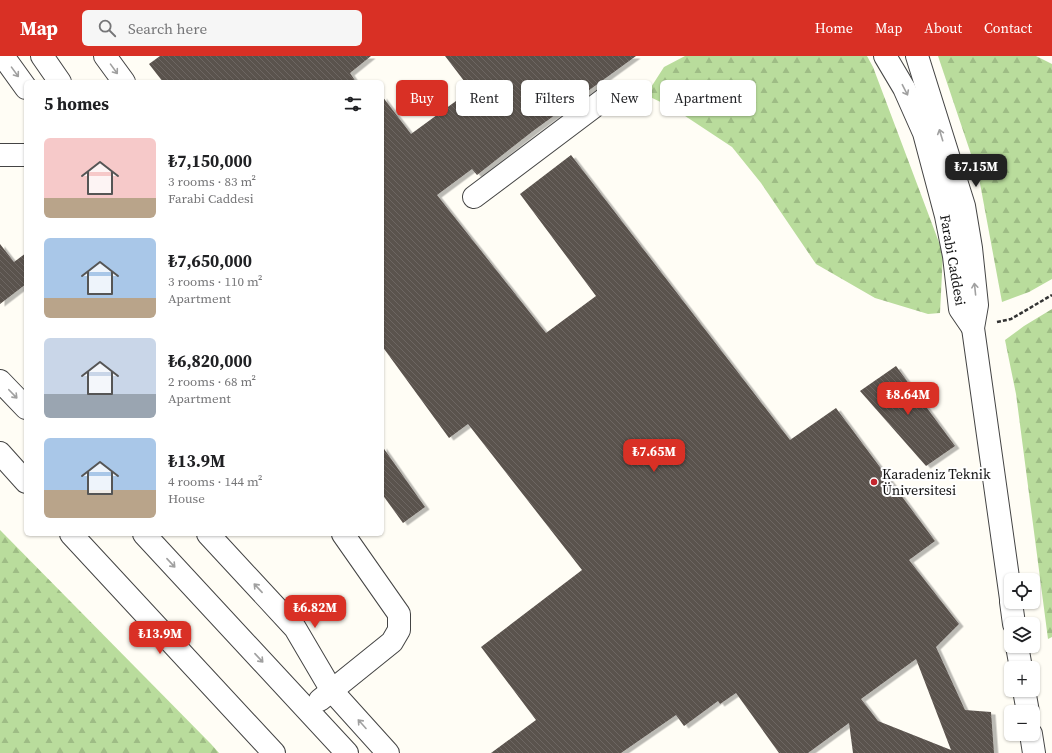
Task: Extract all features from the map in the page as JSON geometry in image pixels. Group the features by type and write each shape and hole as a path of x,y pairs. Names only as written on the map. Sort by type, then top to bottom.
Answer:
{"street":[{"path":"3,56 24,85"},
{"path":"42,56 59,80"},
{"path":"105,56 123,80"},
{"path":"123,56 138,77 137,80"},
{"name":"Farabi Caddesi","path":"885,56 904,88 924,133 954,256 960,309 974,328"},
{"name":"Farabi Caddesi","path":"917,56 964,206 971,248 977,305 974,328 1007,573"},
{"path":"474,197 597,105"},
{"path":"0,155 24,155"},
{"path":"0,381 24,406"},
{"path":"0,453 24,480"},
{"path":"73,536 274,753"},
{"path":"146,536 347,753"},
{"path":"210,536 295,628 332,691 388,753"},
{"path":"308,710 392,642 399,630 399,614 344,536"},
{"path":"1032,741 1034,753"}],"path":[{"path":"974,328 1011,319 1052,295"}],"green space":[{"path":"685,56 867,56 873,67 943,253 940,313 928,314 875,298 816,264 761,183 732,147 685,116 756,116 756,80 660,80 660,102 652,98 652,86 664,67"},
{"path":"938,56 1036,56 1052,64 1052,279 1029,292 1002,302 979,178"},
{"path":"1052,309 1052,637 1048,639 1016,394 1005,340 1024,326"},
{"path":"0,530 211,744 219,753 0,753"}],"building":[{"path":"160,56 371,56 350,73 355,80 161,80 149,64"},
{"path":"445,56 636,56 603,80 597,80 597,84 589,90 589,80 521,80 521,116 554,116 477,175 472,169 437,195 546,333 596,296 520,194 571,155 790,440 836,408 935,541 909,560 959,624 936,647 965,710 991,712 994,753 853,753 849,723 808,753 779,753 736,693 720,704 718,701 684,726 676,715 621,753 491,753 536,720 481,647 582,570 468,424 449,438 384,349 384,99 411,134 436,116 448,116 448,107 456,101 456,116 513,116 513,80 463,80","holes":["916,659 951,750 878,721 861,699"]},
{"path":"0,244 14,262 24,254 24,286 0,304"},
{"path":"896,366 955,446 926,466 860,391"},
{"path":"384,449 425,507 403,523 384,497"}],"place":[{"name":"Karadeniz Teknik Üniversitesi","path":"874,482"}]}
